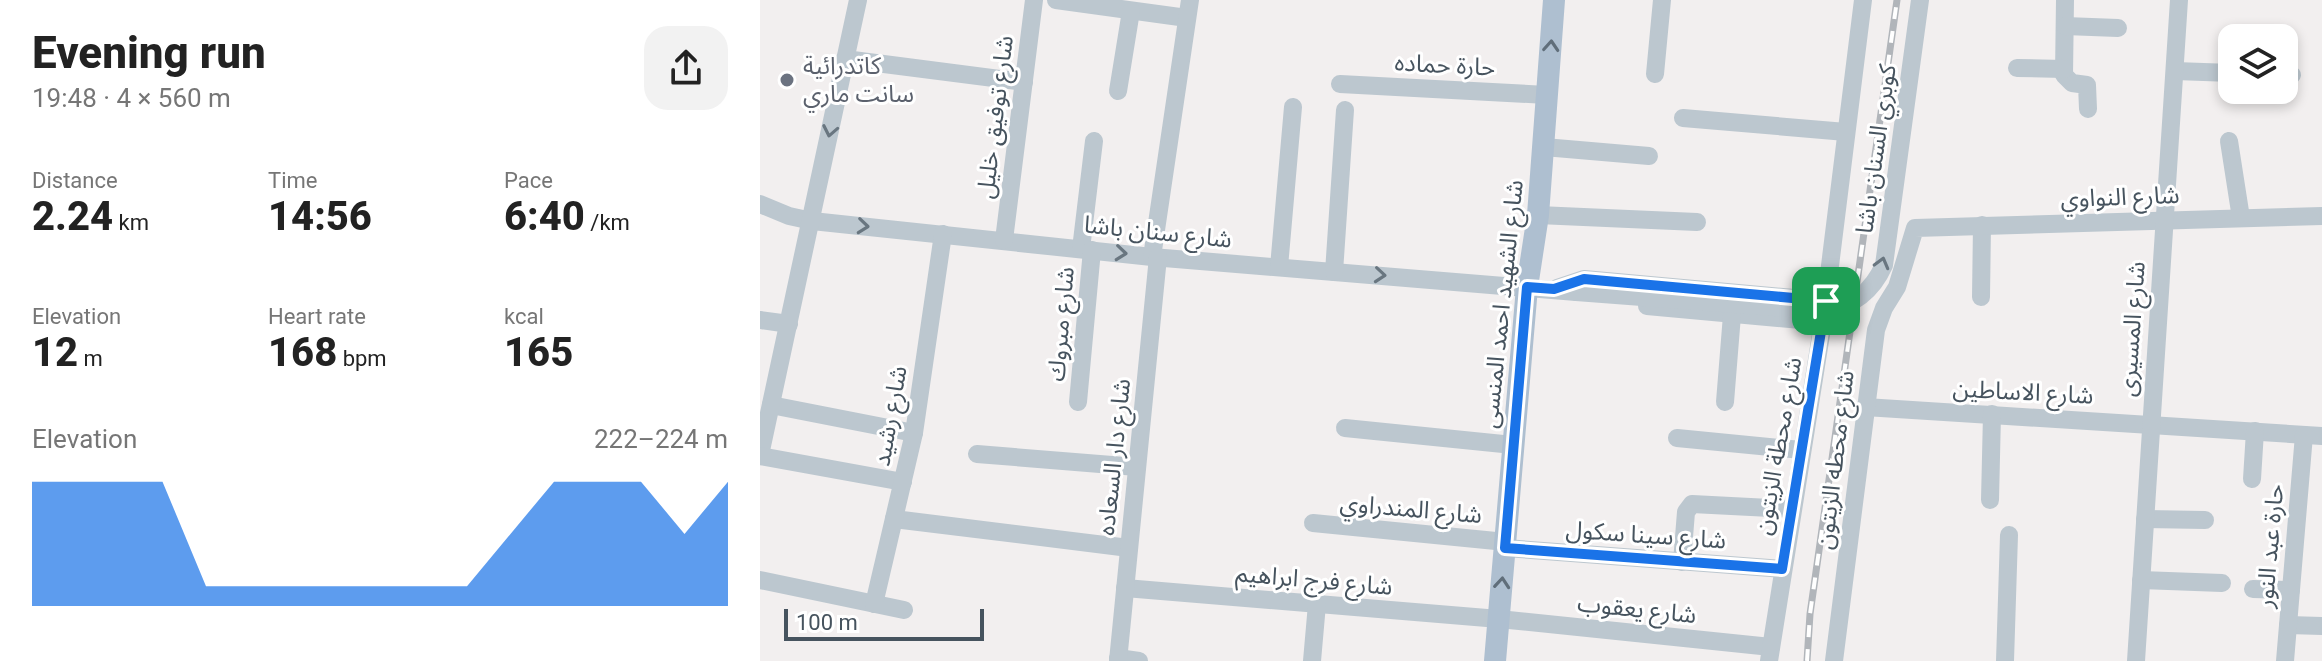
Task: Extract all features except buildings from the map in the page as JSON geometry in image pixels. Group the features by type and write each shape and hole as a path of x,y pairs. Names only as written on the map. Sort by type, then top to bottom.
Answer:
{"main road":[{"name":"شارع الشهيد احمد المنسى","path":"1495,661 1527,287 1538,215 1554,0"}],"street":[{"path":"858,0 812,221 767,408 760,456 903,482"},
{"name":"شارع توفيق خليل","path":"1004,240 1034,0"},
{"path":"1056,0 1131,11 1188,9"},
{"path":"1655,74 1662,0"},
{"name":"شارع محطة الزيتون","path":"1770,654 1826,301 1863,0"},
{"name":"كوبري السنان باشا","path":"1576,292 1825,311 1846,305 1865,293 1884,265 1920,0"},
{"path":"2065,0 2064,69 2067,80 2087,85 2088,109"},
{"name":"شارع المسيرى","path":"2136,661 2179,0"},
{"name":"شارع دار السعاده","path":"1118,660 1155,257 1188,9"},
{"path":"1118,91 1131,11"},
{"path":"2065,26 2118,28"},
{"path":"845,59 1024,82"},
{"path":"2017,68 2064,69"},
{"path":"2175,71 2218,73"},
{"name":"حارة حماده","path":"1340,84 1547,95"},
{"path":"1279,267 1293,107"},
{"path":"1334,272 1345,110"},
{"path":"1683,118 1846,132"},
{"name":"شارع مبروك","path":"1078,402 1094,141"},
{"path":"2229,141 2241,218"},
{"path":"1544,147 1649,156"},
{"name":"شارع سنان باشا","path":"760,204 812,221 1155,257 1576,292"},
{"path":"1538,215 1697,222"},
{"name":"شارع النواوي","path":"1919,227 2322,216"},
{"path":"1981,297 1982,225"},
{"name":"شارع محطه الزيتون","path":"1834,661 1876,330 1884,308 1897,287 1913,232 1919,227"},
{"name":"شارع رشيد","path":"874,604 914,433 943,234"},
{"name":"شارع سنان باشا","path":"1554,289 1584,279 1826,301"},
{"name":"شارع سنان باشا","path":"1554,289 1573,298 1823,322"},
{"path":"1725,402 1732,315"},
{"path":"760,320 789,324"},
{"name":"شارع الاساطين","path":"1865,407 2313,435"},
{"path":"767,408 914,433"},
{"path":"1990,500 1992,414"},
{"path":"1345,428 1513,445"},
{"path":"2252,479 2255,431"},
{"name":"حارة عبد النور","path":"2285,661 2291,590 2313,435"},
{"path":"1677,438 1801,450"},
{"path":"977,454 1137,467"},
{"path":"1682,562 1686,512 1692,504 1791,509"},
{"path":"894,519 1129,548"},
{"path":"2145,519 2205,520"},
{"name":"شارع المندراوي","path":"1313,523 1505,545"},
{"path":"2005,661 2009,535"},
{"name":"شارع سينا سكول","path":"1505,545 1782,569"},
{"path":"760,580 904,610"},
{"path":"2141,580 2222,583"},
{"name":"شارع فرج ابراهيم","path":"1125,588 1499,619"},
{"path":"2253,589 2291,590"},
{"path":"1312,661 1317,604"},
{"name":"شارع يعقوب","path":"1499,619 1770,654"},
{"path":"2288,625 2322,626"},
{"path":"1118,660 1139,661"}],"railway":[{"path":"1807,661 1810,614 1897,0"}],"place":[{"name":"كاتدرائية سانت ماري","path":"787,80"}],"route":[{"path":"1584,279 1826,301 1782,569 1505,548 1527,287 1554,289 1584,279"}]}
